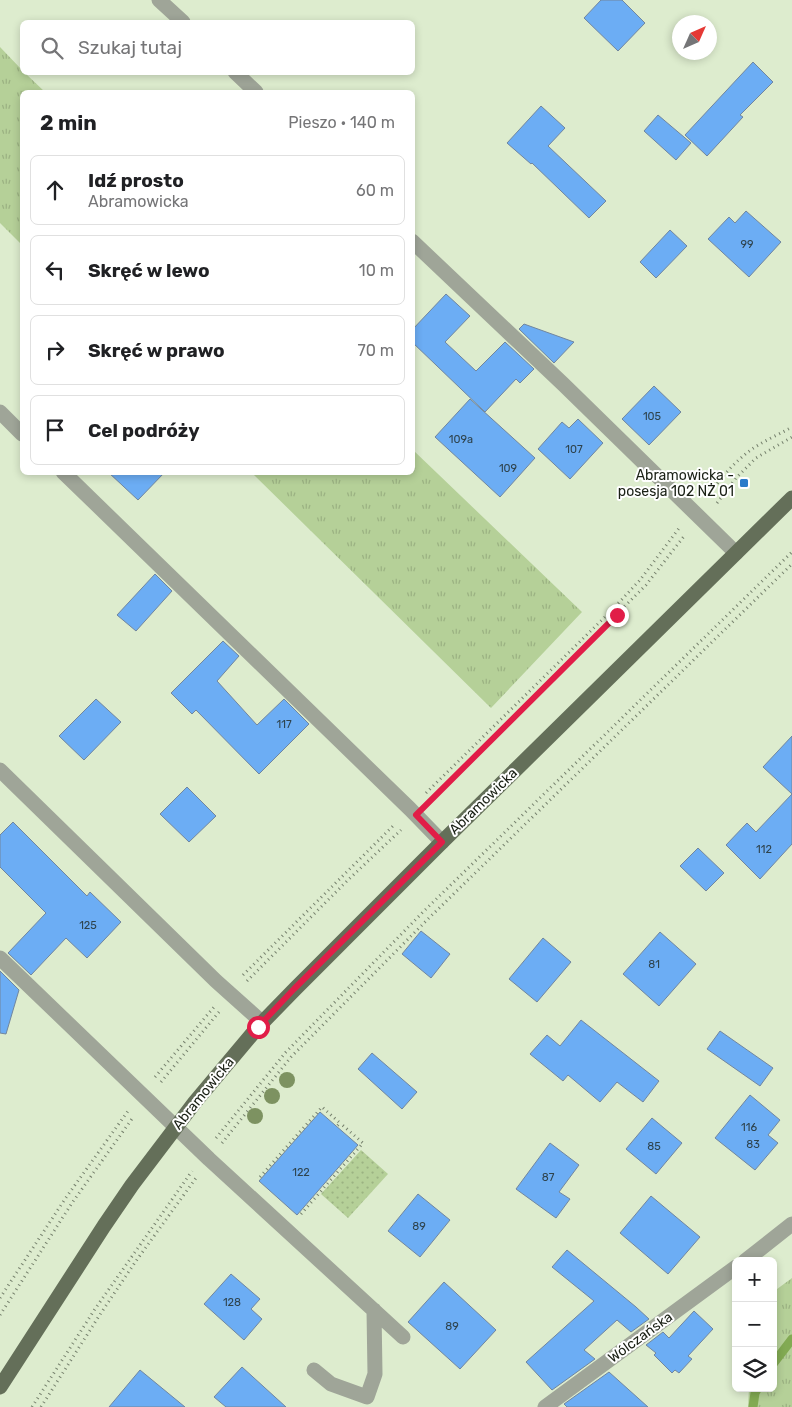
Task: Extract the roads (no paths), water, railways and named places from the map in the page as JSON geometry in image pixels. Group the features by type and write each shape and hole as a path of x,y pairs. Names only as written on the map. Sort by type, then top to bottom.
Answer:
{"main road":[{"name":"Abramowicka","path":"0,1387 104,1226 175,1127 222,1069 294,989 792,498"}],"street":[{"path":"159,0 181,20"},
{"path":"238,75 254,90"},
{"path":"415,244 699,510 736,552"},
{"path":"0,412 20,432"},
{"path":"65,475 442,842"},
{"path":"0,770 230,994 263,1023"},
{"path":"0,958 175,1127 403,1337"},
{"path":"750,1257 792,1224"},
{"name":"Wólczańska","path":"545,1407 732,1271"},
{"path":"314,1370 331,1384 367,1398 375,1374 374,1310"}],"waterway":[{"path":"777,1359 792,1339"},
{"path":"753,1407 756,1392"}],"place":[{"name":"Abramowicka - posesja 102 NŻ 01","path":"744,483"}]}
